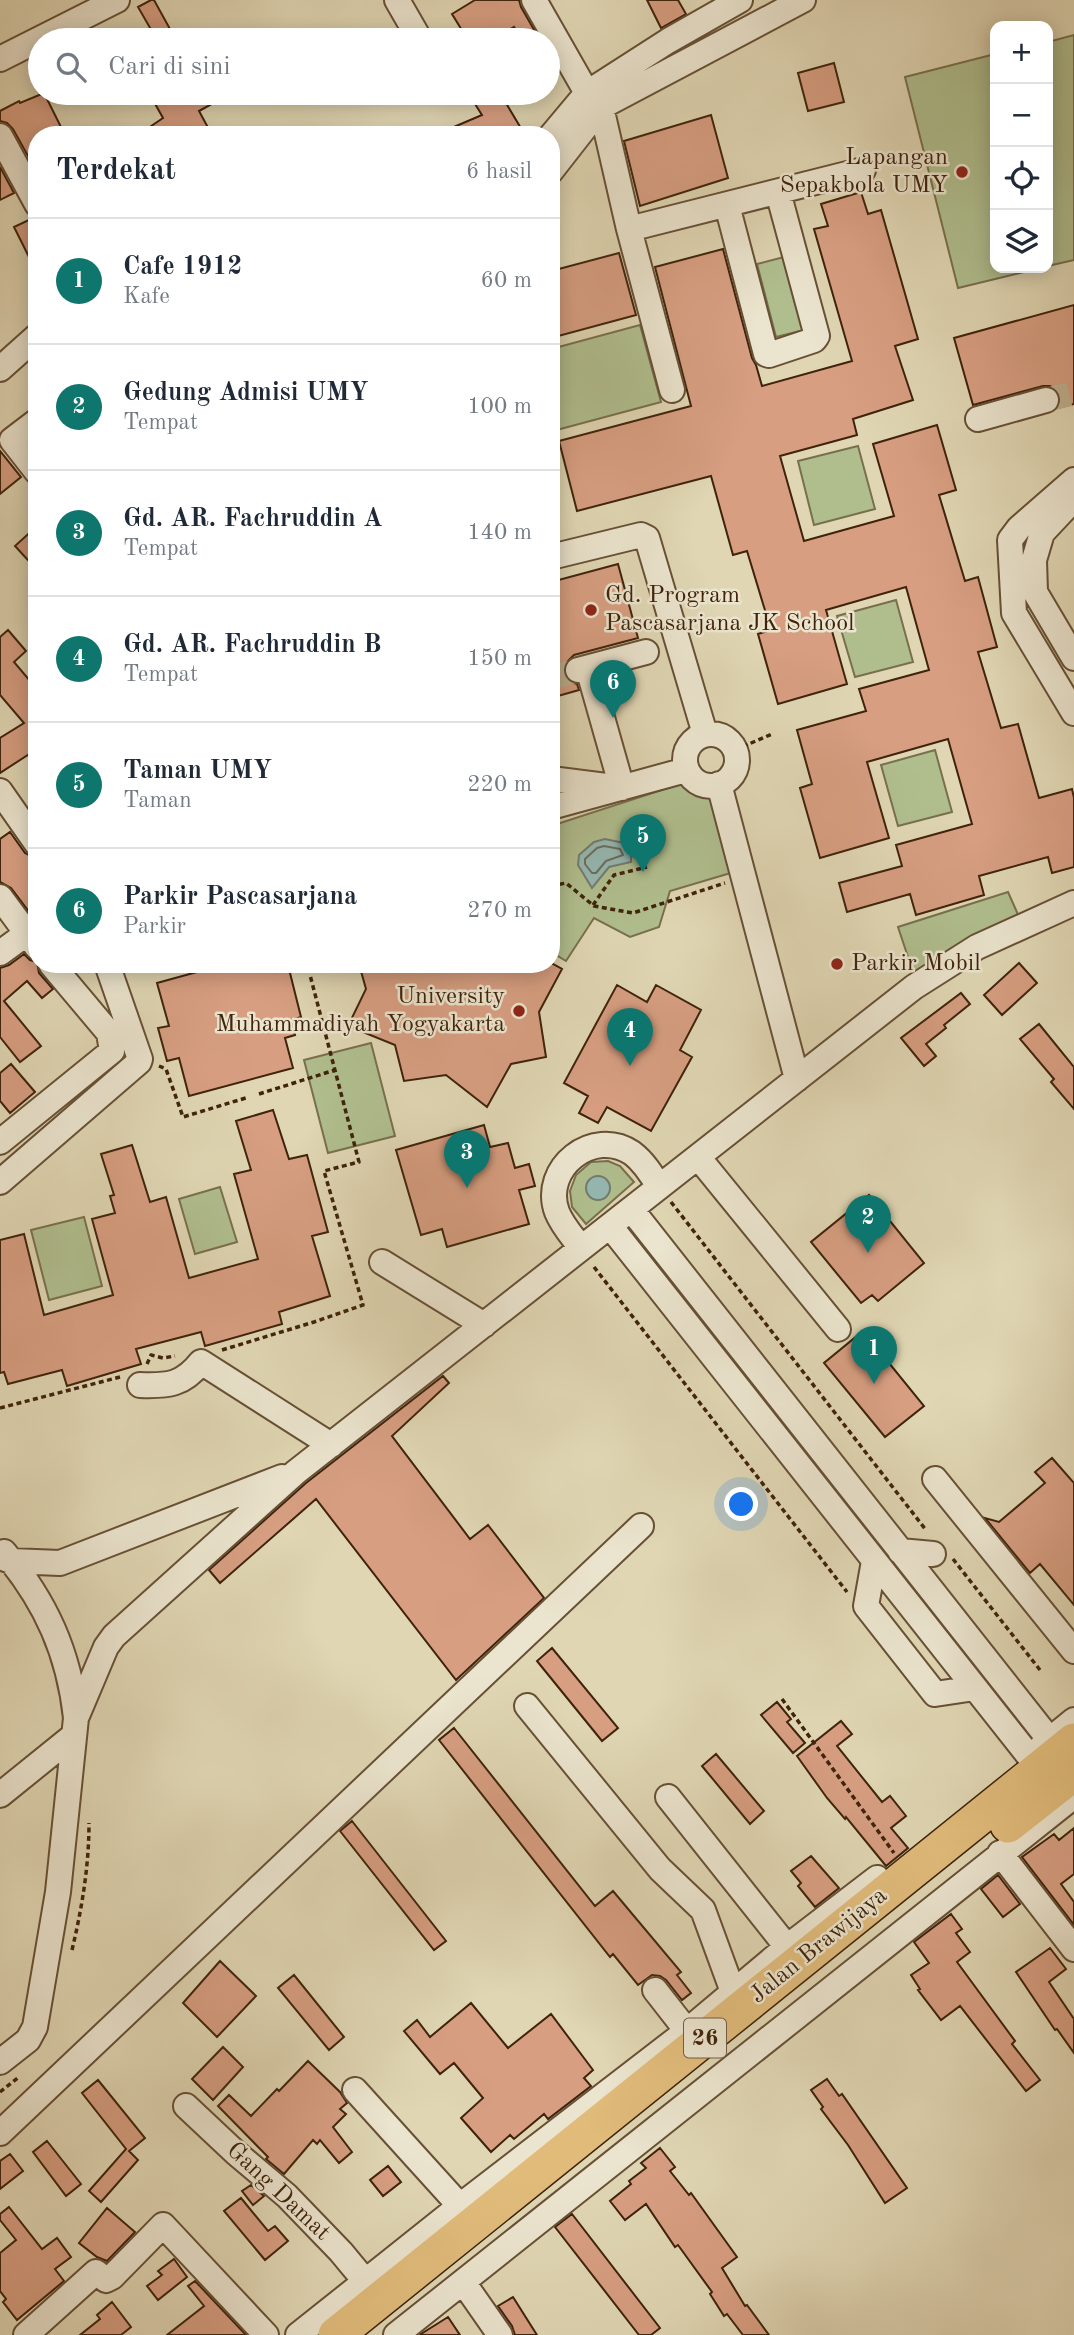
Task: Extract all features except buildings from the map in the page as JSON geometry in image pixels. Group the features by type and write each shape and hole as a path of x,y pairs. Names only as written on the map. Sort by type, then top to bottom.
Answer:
{"highway":[{"name":"Jalan Brawijaya","path":"316,2332 1061,1740"},
{"name":"Jalan Brawijaya","path":"366,2335 1074,1773"}],"street":[{"path":"397,0 412,28"},
{"path":"534,0 551,28"},
{"path":"560,128 668,41 740,0"},
{"path":"560,156 594,100 803,0"},
{"path":"58,28 107,2"},
{"path":"560,43 594,100 672,390"},
{"path":"0,59 28,44"},
{"path":"0,136 28,187"},
{"path":"629,229 863,170"},
{"path":"727,205 766,354 769,355 814,341 817,336 778,192"},
{"path":"0,369 28,343"},
{"path":"978,419 1046,400"},
{"path":"28,428 12,440 28,460"},
{"path":"1074,480 1019,528 1010,540 1014,613 1074,713"},
{"path":"1074,499 1041,533 1034,560 1035,592 1074,658"},
{"path":"560,555 645,536 705,734"},
{"path":"622,788 583,669 646,652"},
{"path":"705,734 723,737 735,750 737,767 727,782 710,786 700,784 692,779 686,770 684,755 691,742 705,734"},
{"path":"560,805 686,770"},
{"path":"560,780 622,788"},
{"path":"719,784 797,1079"},
{"path":"0,791 28,831"},
{"path":"0,897 28,929"},
{"path":"0,1795 75,1727 106,1647 114,1636 296,1472 914,987 977,947 1071,910"},
{"path":"0,953 28,938"},
{"path":"0,1142 112,1051 109,1033 59,973"},
{"path":"0,1182 137,1064 139,1059 110,973"},
{"path":"581,1248 557,1213 554,1199 559,1172 573,1156 592,1146 619,1147 632,1153 642,1163 659,1187"},
{"path":"698,1157 838,1329"},
{"path":"631,1209 878,1523 1061,1740"},
{"path":"610,1226 1029,1756"},
{"path":"382,1262 484,1325"},
{"path":"138,1377 172,1384 185,1379 201,1362 331,1445"},
{"path":"807,1475 827,1458"},
{"path":"4,1556 60,1563 296,1472"},
{"path":"935,1479 1074,1651"},
{"path":"857,1539 878,1523"},
{"path":"0,2133 641,1526"},
{"path":"900,1550 937,1547"},
{"path":"0,2062 27,2040 35,2027 58,1892 75,1727 73,1688 60,1643 33,1591 4,1556"},
{"path":"874,1561 866,1606 889,1635 937,1695 975,1688"},
{"path":"527,1706 660,1869 703,1910 733,1992"},
{"path":"316,2332 365,2281 687,2031 787,1947 900,1861 1029,1756 1061,1740 1074,1720"},
{"path":"396,2335 1074,1796"},
{"path":"668,1797 787,1947"},
{"path":"1000,1853 1074,1949"},
{"path":"655,1990 687,2031"},
{"path":"355,2090 460,2206"},
{"name":"Gang Damat","path":"186,2106 236,2154 287,2196 365,2281"},
{"path":"26,2335 96,2272 106,2280 112,2277 163,2225 266,2335"},
{"path":"463,2282 500,2335"}],"path":[{"path":"735,750 772,734"},
{"path":"593,905 614,875 647,867"},
{"path":"560,884 566,883 593,905 633,913 744,877"},
{"path":"220,1351 363,1305 324,1171 359,1163 310,975"},
{"path":"139,1059 166,1069 183,1117 249,1097"},
{"path":"260,1094 335,1070"},
{"path":"659,1187 937,1547 1040,1670"},
{"path":"581,1248 850,1596"},
{"path":"0,1408 138,1377 151,1356 167,1358 178,1355"},
{"path":"782,1699 900,1861"},
{"path":"71,1954 80,1917 89,1852 89,1813"},
{"path":"0,2092 24,2071"}],"green space":[{"path":"1074,35 1074,260 1053,265 1053,84 1053,41"},
{"name":"Lapangan Sepakbola UMY","path":"990,55 990,273 1020,273 958,288 905,77"},
{"path":"784,257 804,330 776,337 757,264"},
{"path":"640,325 661,402 560,429 560,347"},
{"path":"858,446 875,509 814,525 798,461"},
{"path":"896,600 913,662 855,677 837,616"},
{"path":"935,750 952,812 898,826 881,765"},
{"path":"683,783 719,804 734,872 670,891 659,927 630,937 594,918 566,961 560,957 560,823"},
{"path":"1008,892 1020,919 914,975 898,927"},
{"path":"371,1043 395,1136 328,1153 304,1060"},
{"path":"608,1161 620,1166 634,1182 586,1224 572,1207 570,1191 576,1175 591,1162"},
{"path":"220,1187 237,1242 195,1254 179,1199"},
{"path":"84,1217 102,1286 49,1300 31,1230"},
{"path":"655,1262 711,1329 709,1333 654,1264"}],"water":[{"path":"605,839 624,843 631,849 631,862 609,867 592,888 578,865 579,855 594,842"},
{"path":"598,1176 607,1179 610,1188 607,1197 598,1200 589,1197 586,1188 589,1179"}],"tunnel":[{"path":"1046,400 1074,393"},
{"path":"560,675 578,670"}],"place":[{"name":"Lapangan Sepakbola UMY","path":"962,172"},
{"name":"Gd. Program Pascasarjana JK School","path":"591,610"},
{"name":"Parkir Pascasarjana","path":"613,718"},
{"name":"Taman UMY","path":"643,872"},
{"name":"Parkir Mobil","path":"837,964"},
{"name":"University Muhammadiyah Yogyakarta","path":"519,1011"},
{"name":"Gd. AR. Fachruddin B","path":"630,1066"},
{"name":"Gd. AR. Fachruddin A","path":"467,1188"},
{"name":"Gedung Admisi UMY","path":"868,1253"},
{"name":"Cafe 1912","path":"874,1384"}]}
